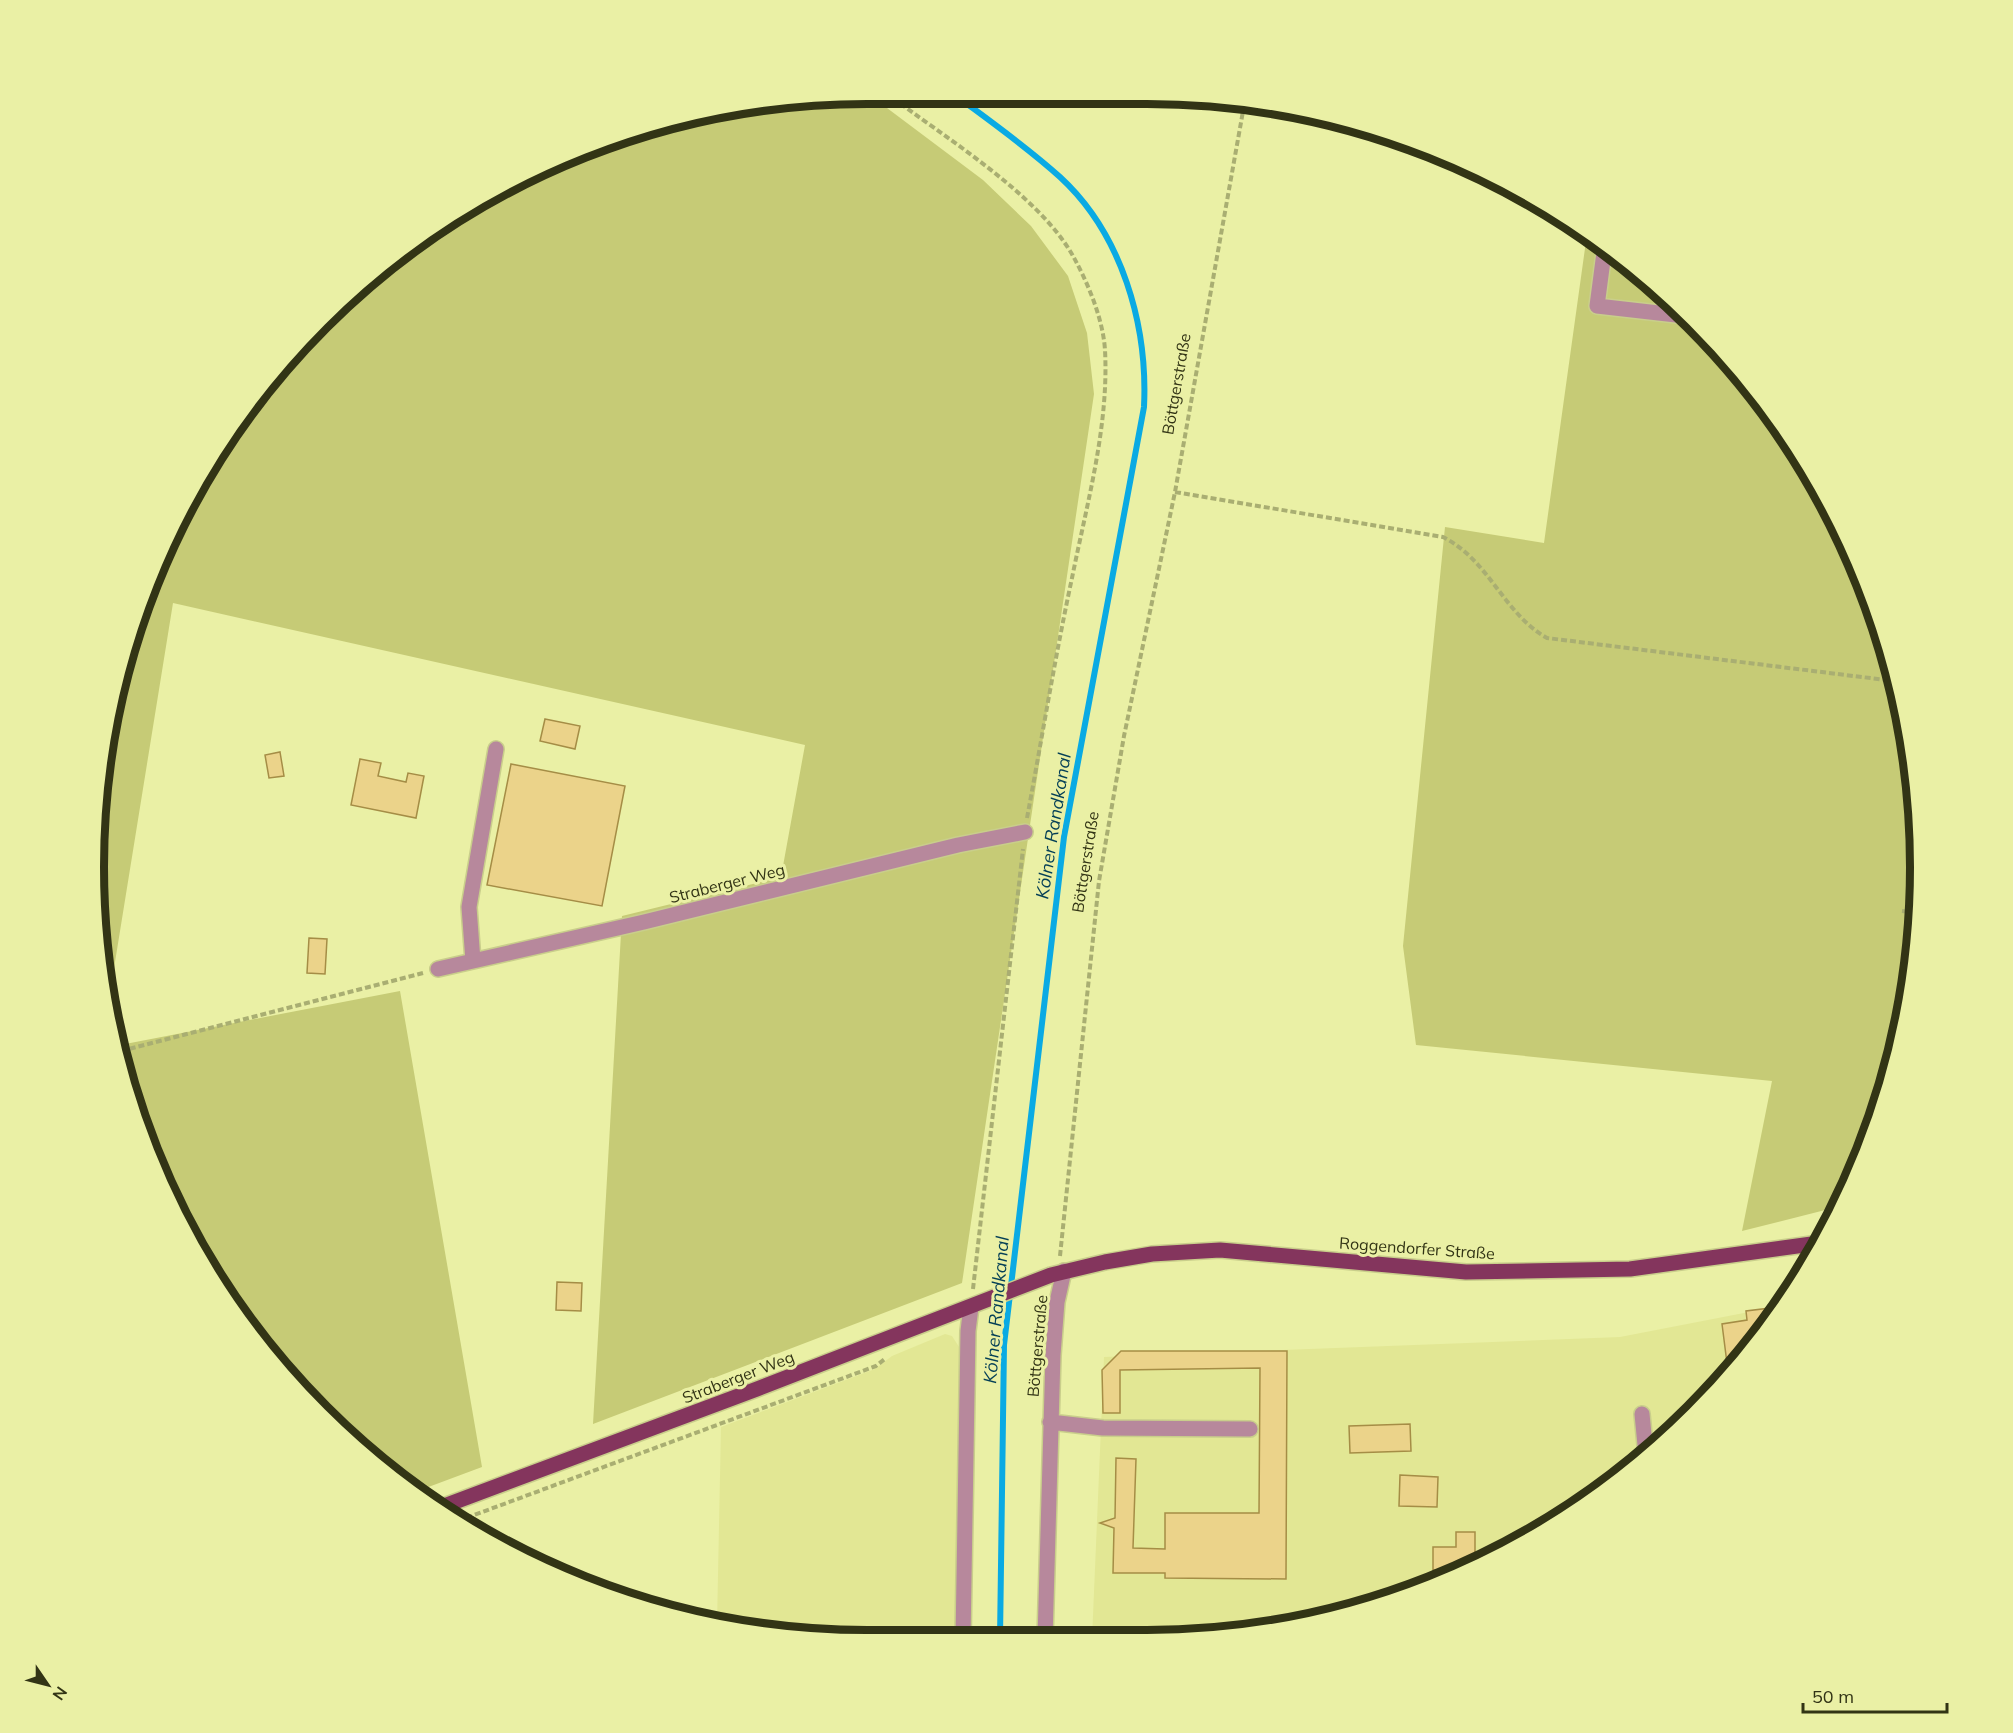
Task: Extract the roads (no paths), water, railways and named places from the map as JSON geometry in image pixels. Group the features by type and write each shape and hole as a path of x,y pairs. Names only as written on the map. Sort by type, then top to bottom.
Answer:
{"main road":[{"name":"Roggendorfer Straße","path":"1057,1273 1152,1254 1220,1250 1466,1272 1630,1269 1809,1244"},
{"name":"Straberger Weg","path":"448,1504 1057,1273"}],"lane":[{"path":"1604,256 1597,306 1673,315"},
{"path":"473,961 469,907 496,749"},
{"name":"Straberger Weg","path":"438,969 644,922 958,844 1024,832"},
{"name":"Böttgerstraße","path":"1045,1630 1050,1422 1057,1273"},
{"path":"963,1630 968,1342 976,1304"},
{"path":"1642,1414 1645,1444"},
{"path":"1050,1422 1102,1428 1250,1430"}],"waterway":[{"name":"Kölner Randkanal","path":"967,104 1060,177 1082,200 1100,225 1115,253 1136,313 1144,376 1144,407 1064,837 1004,1345 1000,1630"}]}
